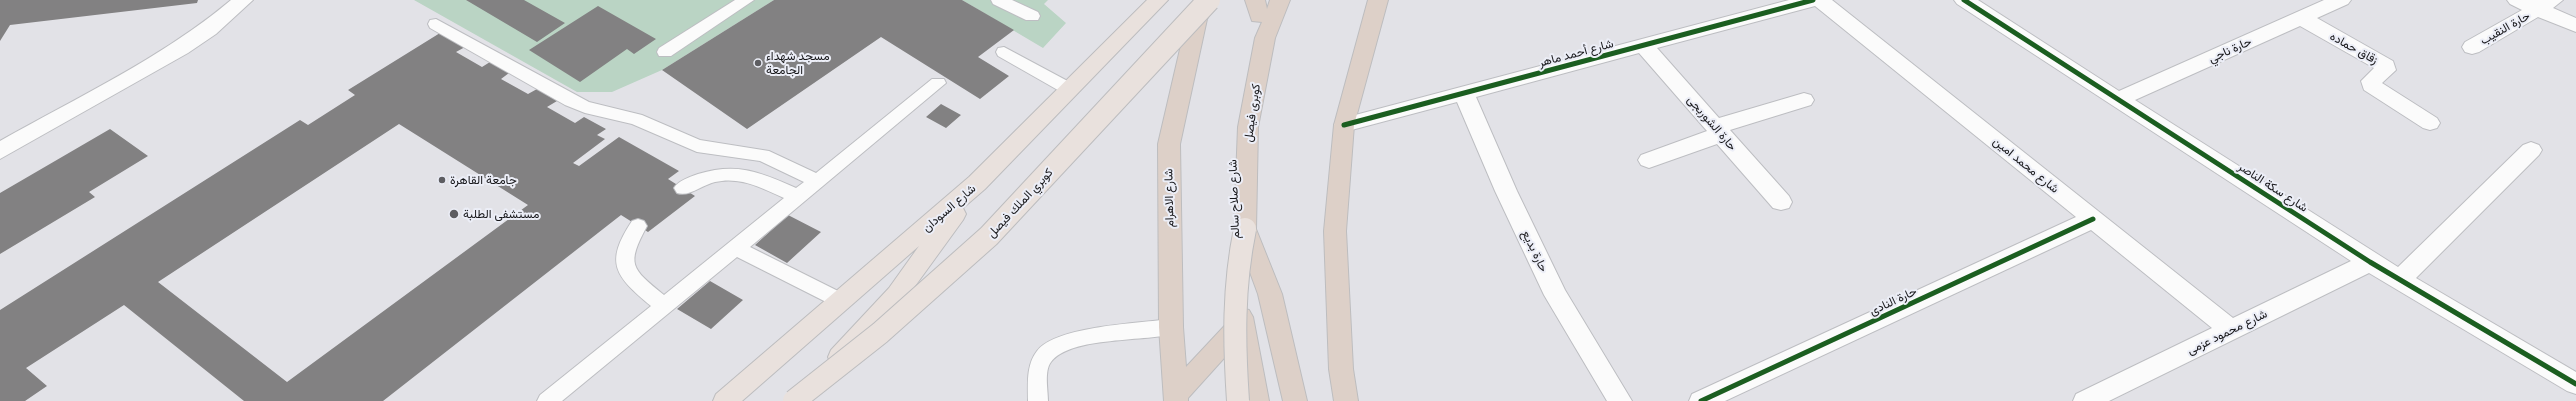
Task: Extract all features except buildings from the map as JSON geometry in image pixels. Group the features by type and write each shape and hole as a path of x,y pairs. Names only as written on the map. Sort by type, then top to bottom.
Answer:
{"highway":[{"name":"شارع الاهرام","path":"1176,397 1171,327 1169,144 1197,19 1208,0"},
{"name":"كوبرى فيصل","path":"1245,229 1248,127 1265,38 1280,0"},
{"path":"1346,401 1341,369 1335,231 1344,125 1378,0"},
{"name":"شارع صلاح سالم","path":"1257,401 1242,322 1235,233 1233,154 1243,82 1260,5"},
{"path":"1245,229 1270,294 1294,401"},
{"path":"1176,397 1242,322"}],"main road":[{"name":"شارع السودان","path":"725,401 977,184 1158,0"},
{"name":"كوبري الملك فيصل","path":"794,401 880,333 989,236 1208,0"},
{"path":"800,401 897,294 977,184"},
{"path":"1238,401 1233,334 1233,303 1236,266 1245,229"}],"street":[{"path":"0,151 181,48 210,28 243,0"},
{"name":"شارع أحمد ماهر","path":"1344,125 1813,0"},
{"name":"شارع محمد امين","path":"1820,0 2230,330"},
{"name":"شارع سكة الناصر","path":"1964,0 2370,262 2576,384"},
{"name":"حارة ناجي","path":"2119,99 2341,0"},
{"path":"2517,0 2546,5 2576,26"},
{"name":"حارة النقيب","path":"2472,47 2546,5"},
{"name":"زقاق حماده","path":"2301,18 2386,66 2386,70 2371,81 2371,85 2430,123"},
{"name":"حارة الشوربجى","path":"1643,45 1781,202"},
{"name":"حارة بديع","path":"1464,93 1506,191 1556,295 1620,401"},
{"path":"1649,160 1718,131 1804,100"},
{"path":"2400,280 2531,150"},
{"name":"حارة النادى","path":"1701,401 2093,219"},
{"name":"شارع محمود عزمى","path":"2085,401 2370,262"}],"lane":[{"path":"665,52 746,0"},
{"path":"999,0 1032,16"},
{"path":"436,24 571,102 585,107 636,119 698,146 763,156 817,181"},
{"path":"1004,52 1069,89"},
{"path":"547,401 938,83"},
{"path":"682,188 710,176 734,173 750,175 799,197"},
{"path":"638,226 627,240 623,254 624,268 632,279 664,306"},
{"path":"736,248 841,301"},
{"path":"1038,401 1038,368 1044,355 1056,345 1072,340 1171,327"}],"green space":[{"path":"414,0 774,0 662,70 612,92 577,92"},
{"path":"962,0 1048,0 1044,4 1066,23 1043,48"}],"cycle path":[{"path":"1344,125 1813,0"},
{"path":"1964,0 2370,262 2576,384"},
{"path":"1701,401 2093,219"}],"place":[{"name":"مسجد شهداء الجامعة","path":"758,63"},
{"name":"جامعة القاهرة","path":"442,180"},
{"name":"مستشفى الطلبة","path":"454,214"}]}
